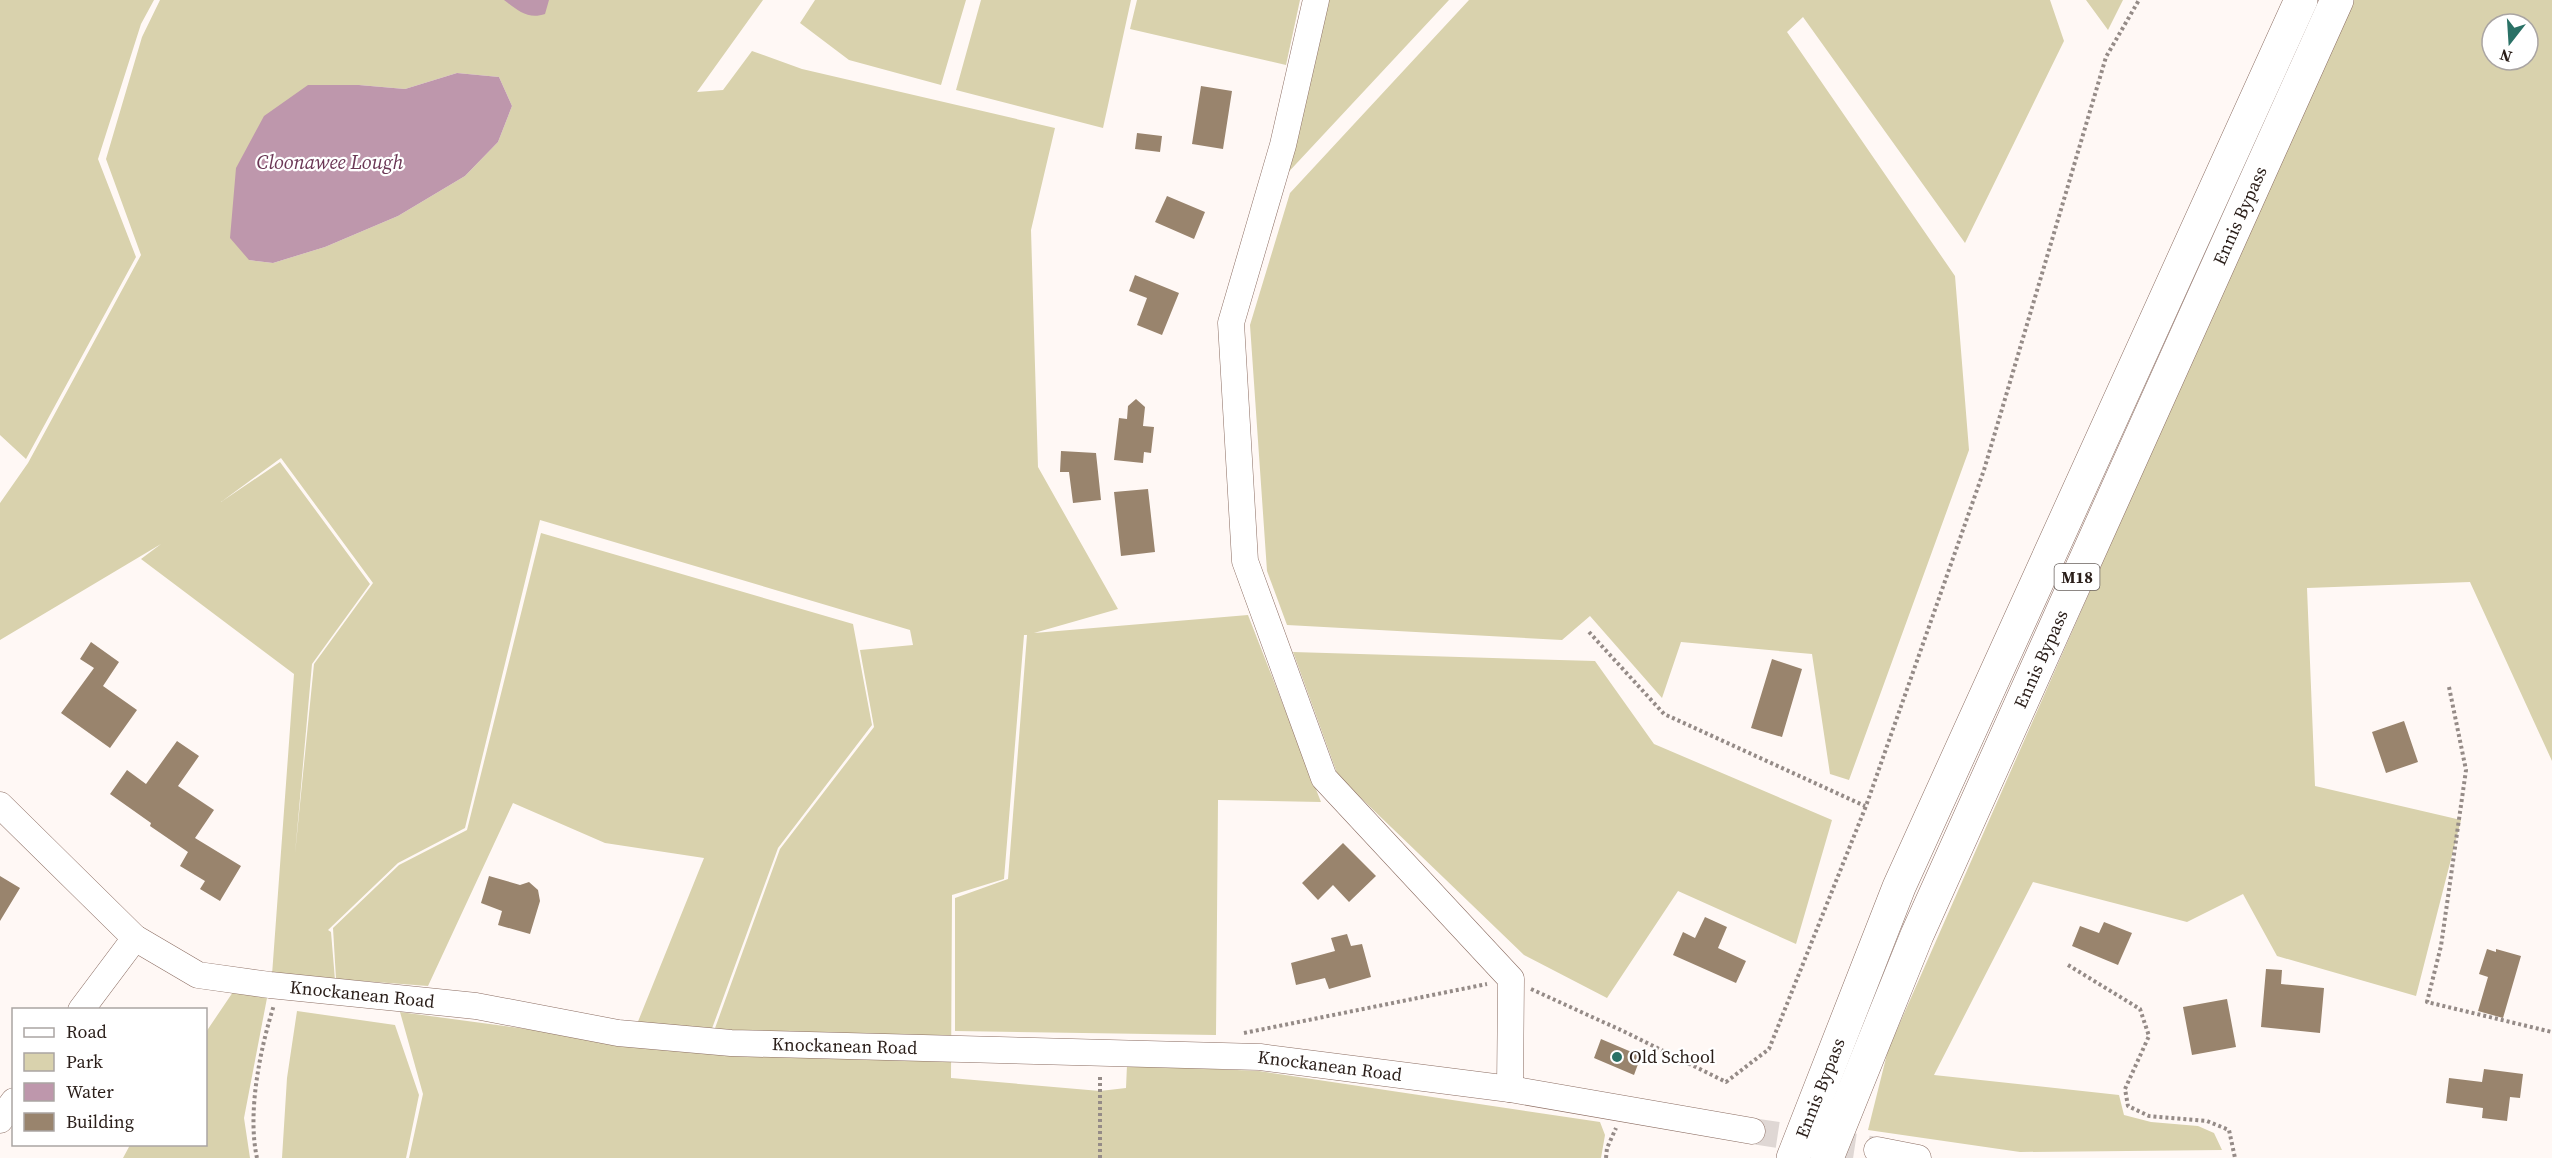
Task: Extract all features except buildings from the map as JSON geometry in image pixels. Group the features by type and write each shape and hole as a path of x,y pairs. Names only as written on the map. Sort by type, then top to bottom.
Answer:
{"highway":[{"name":"Ennis Bypass","path":"1793,1158 1899,887 2301,0"},
{"name":"Ennis Bypass","path":"1827,1158 1917,935 2337,0"}],"street":[{"path":"1316,0 1283,145 1231,323 1245,561 1323,778 1511,979 1510,1089"},
{"name":"Knockanean Road","path":"0,805 135,938 198,975 280,986 476,1006 618,1033 731,1043 1260,1057 1510,1089 1752,1131"},
{"path":"82,1008 135,938"},
{"path":"0,1120 12,1104"},
{"path":"1877,1150 1918,1158"}],"path":[{"path":"1242,1033 1511,979 1726,1082 1769,1049 1866,806 1984,470 2106,57 2139,0"},
{"path":"1589,632 1664,714 1866,806"},
{"path":"2449,687 2466,770 2441,946 2427,1002 2552,1032"},
{"path":"2068,965 2139,1009 2149,1036 2125,1089 2128,1106 2149,1116 2207,1121 2229,1130 2235,1158"},
{"path":"257,1158 254,1145 257,1073 280,986"},
{"path":"1099,1054 1100,1158"},
{"path":"1606,1158 1607,1148 1625,1109"}],"green space":[{"path":"0,0 154,0 141,24 98,159 136,257 26,459 0,435"},
{"path":"160,0 763,0 697,92 723,90 752,51 802,69 1055,128 1031,230 1038,467 1118,609 1034,633 1248,615 1321,802 1218,800 1216,1035 955,1031 955,898 1008,879 1027,635 1024,635 1004,879 952,895 951,1078 1100,1091 1126,1088 1127,1065 1259,1071 1600,1122 1605,1135 1601,1158 409,1158 423,1094 400,1012 706,1053 780,849 874,727 860,650 913,645 910,630 540,520 465,828 398,863 328,930 331,932 335,980 272,975 294,674 141,559 161,544 0,640 0,503 28,463 141,255 106,159 142,37","holes":["457,73 499,77 512,106 498,142 465,176 398,216 325,247 273,263 249,260 359,85 405,89","281,458 373,583 314,664 295,854 312,664 370,584 280,462 221,502"]},
{"path":"815,0 966,0 941,85 849,60 800,23"},
{"path":"981,0 1131,0 1103,128 956,90"},
{"path":"1137,0 1300,0 1286,65 1130,29"},
{"path":"1324,0 1449,0 1282,179"},
{"path":"1469,0 2050,0 2064,41 1965,243 1803,17 1787,32 1955,276 1969,450 1849,780 1830,774 1812,654 1681,642 1662,698 1590,616 1562,640 1287,625 1267,571 1250,325 1290,193"},
{"path":"2086,0 2123,0 2108,30"},
{"path":"2350,0 2552,0 2552,761 2470,582 2307,588 2315,786 2461,820 2416,996 2277,956 2243,894 2187,922 2033,882 1934,1075 2119,1095 2124,1115 2151,1122 2198,1126 2214,1133 2222,1150 2020,1152 1868,1130 1888,1050"},
{"path":"541,533 853,624 872,725 778,848 710,1034 637,1024 704,858 605,843 513,803 428,986 336,979 333,928 399,865 467,830"},
{"path":"1293,652 1595,661 1654,744 1832,820 1796,944 1678,891 1607,998 1524,955 1338,776"},
{"path":"233,992 267,998 244,1118 250,1158 123,1158 129,1146 207,1146 207,1031"},
{"path":"297,1011 395,1025 419,1095 406,1158 282,1158 287,1078"}],"water":[{"path":"504,0 549,0 545,14 533,16 523,13"},
{"name":"Cloonawee Lough","path":"457,73 499,77 512,106 498,142 465,176 398,216 325,247 273,263 249,260 230,238 236,168 264,116 308,85 359,85 405,89"}],"tunnel":[{"path":"1752,1131 1877,1150"}],"place":[{"name":"Old School","path":"1617,1057"}]}
